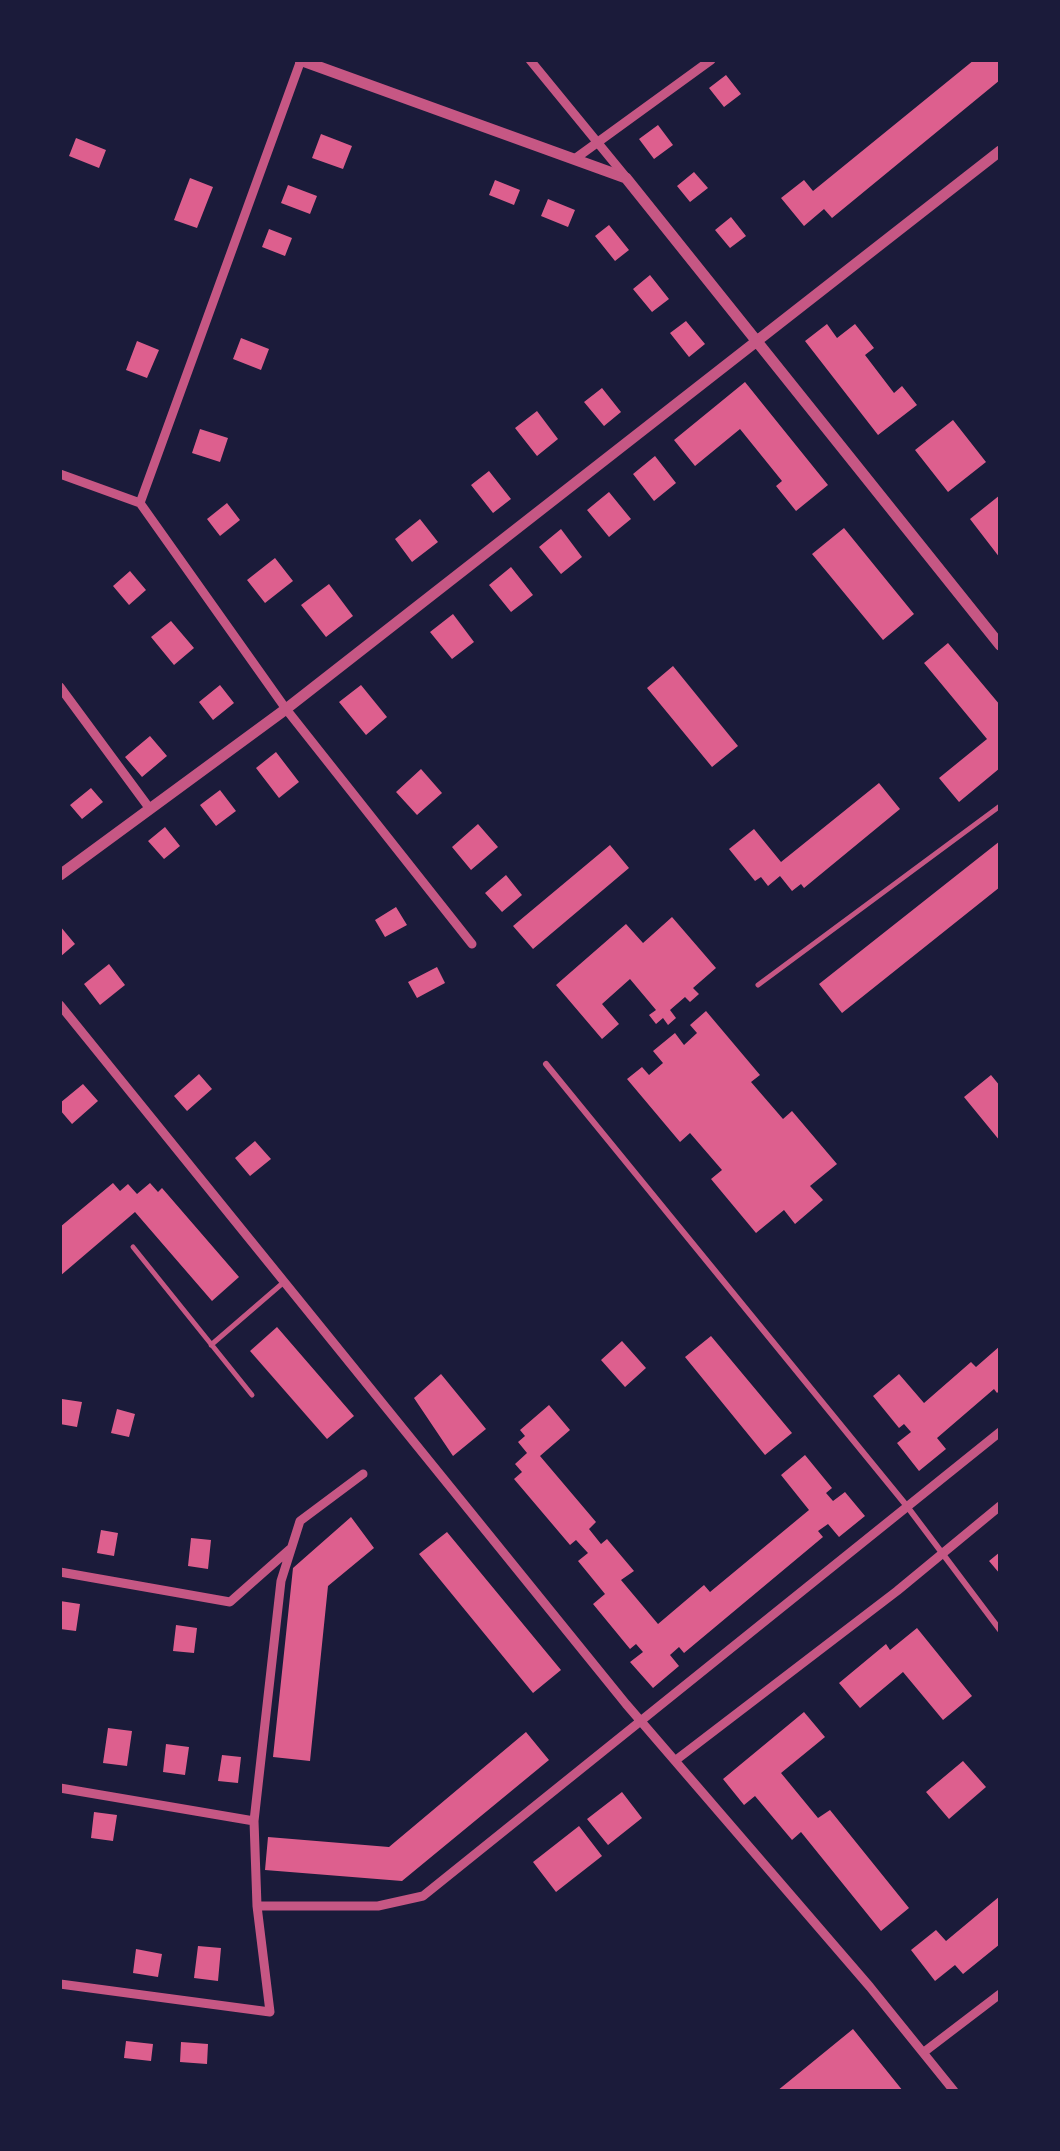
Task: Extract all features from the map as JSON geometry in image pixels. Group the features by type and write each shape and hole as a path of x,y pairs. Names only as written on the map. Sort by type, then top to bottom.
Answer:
{"street":[{"path":"140,503 300,60 626,178"},
{"path":"530,60 1000,645"},
{"path":"576,158 711,60"},
{"path":"60,875 286,709 1000,151"},
{"path":"60,474 140,503 286,709 472,944"},
{"path":"60,688 150,809"},
{"path":"60,1005 640,1720 954,2091"},
{"path":"546,1064 906,1505 1000,1630"},
{"path":"257,1906 378,1906 423,1896 1000,1432"},
{"path":"60,1984 270,2012 257,1906 254,1821 281,1581 300,1521 362,1474"},
{"path":"676,1760 1000,1506"},
{"path":"60,1572 230,1602 292,1547"},
{"path":"60,1788 254,1821"},
{"path":"924,2052 1000,1994"}],"lane":[{"path":"758,986 1000,806"},
{"path":"132,1248 252,1395"},
{"path":"211,1345 284,1282"}],"building":[{"path":"974,60 1000,60 1000,80 832,218 824,209 804,226 781,198 804,180 813,191"},
{"path":"726,75 741,94 724,107 709,88"},
{"path":"658,125 673,145 654,159 639,139"},
{"path":"321,134 352,146 343,169 312,158"},
{"path":"76,138 106,150 99,168 69,156"},
{"path":"694,172 708,188 690,202 677,186"},
{"path":"190,178 213,187 197,228 174,220"},
{"path":"495,180 520,190 514,205 489,195"},
{"path":"288,185 317,196 310,214 281,203"},
{"path":"548,199 575,210 568,227 541,216"},
{"path":"731,217 746,236 730,248 715,230"},
{"path":"609,225 629,250 615,261 595,236"},
{"path":"269,229 292,238 285,256 262,247"},
{"path":"650,275 669,299 652,312 633,289"},
{"path":"686,321 705,344 689,357 670,333"},
{"path":"827,324 837,338 855,324 874,348 865,355 894,393 902,386 917,405 878,435 805,341"},
{"path":"241,338 269,349 261,370 233,359"},
{"path":"137,341 159,350 147,378 126,370"},
{"path":"745,382 828,485 796,511 776,486 782,481 740,429 695,466 674,440"},
{"path":"602,388 621,412 604,426 584,402"},
{"path":"537,411 558,439 537,456 515,428"},
{"path":"953,420 986,462 948,492 915,450"},
{"path":"200,429 228,438 220,462 192,453"},
{"path":"655,456 676,483 654,501 633,474"},
{"path":"489,471 511,499 493,513 471,485"},
{"path":"609,492 631,519 609,537 587,510"},
{"path":"1000,495 1000,558 970,519"},
{"path":"227,503 240,520 220,536 207,519"},
{"path":"420,519 438,542 412,562 395,539"},
{"path":"844,528 914,614 883,640 812,554"},
{"path":"561,529 582,557 561,574 539,547"},
{"path":"275,558 293,581 265,603 247,580"},
{"path":"511,567 533,595 511,612 489,585"},
{"path":"130,571 146,590 129,605 113,586"},
{"path":"329,584 353,616 326,637 301,605"},
{"path":"453,614 474,642 452,659 430,632"},
{"path":"171,621 194,648 174,665 151,637"},
{"path":"948,643 1000,705 1000,768 959,802 939,778 987,739 924,663"},
{"path":"673,666 738,746 712,767 647,688"},
{"path":"220,685 234,703 213,720 199,702"},
{"path":"361,685 387,717 366,735 339,702"},
{"path":"150,736 167,756 142,777 125,757"},
{"path":"276,752 299,782 279,798 256,768"},
{"path":"421,769 442,793 417,815 396,792"},
{"path":"879,783 900,809 804,888 801,884 792,891 780,876 768,886 761,877 755,881 729,849 754,829 781,862"},
{"path":"91,788 103,802 82,819 70,805"},
{"path":"220,790 236,811 216,826 200,805"},
{"path":"478,824 498,847 471,870 452,847"},
{"path":"165,827 180,846 164,859 148,841"},
{"path":"1000,841 1000,887 842,1013 819,984"},
{"path":"610,845 629,868 533,949 513,926"},
{"path":"506,875 522,895 502,912 485,893"},
{"path":"396,907 407,925 385,937 375,920"},
{"path":"672,917 716,968 693,988 699,994 690,1002 685,997 670,1010 676,1018 668,1025 663,1018 656,1024 649,1015 656,1010 630,979 602,1004 619,1024 602,1039 556,985 626,924 643,943"},
{"path":"60,926 75,944 60,957"},
{"path":"109,964 125,985 100,1005 84,984"},
{"path":"437,967 445,983 417,998 408,982"},
{"path":"706,1011 760,1075 751,1082 783,1119 792,1111 837,1164 810,1186 823,1200 795,1224 784,1210 756,1233 711,1179 722,1170 690,1133 680,1142 627,1079 642,1067 649,1075 663,1063 653,1051 675,1033 684,1045 697,1033 690,1025"},
{"path":"199,1074 212,1089 187,1111 174,1096"},
{"path":"991,1075 1000,1086 1000,1141 964,1097"},
{"path":"83,1084 98,1101 72,1124 60,1110 60,1103"},
{"path":"255,1141 271,1159 250,1176 235,1158"},
{"path":"113,1183 120,1191 128,1184 137,1194 150,1183 158,1192 162,1188 239,1277 212,1301 135,1212 60,1276 60,1227"},
{"path":"277,1327 354,1416 327,1439 250,1351"},
{"path":"711,1336 792,1433 765,1455 685,1357"},
{"path":"622,1341 646,1368 625,1387 601,1360"},
{"path":"1000,1346 1000,1390 997,1393 994,1389 937,1438 946,1449 919,1471 897,1443 911,1432 904,1424 899,1428 873,1396 899,1374 924,1403 971,1362 976,1367"},
{"path":"441,1374 486,1429 453,1456 414,1398"},
{"path":"62,1399 82,1402 77,1427 60,1424"},
{"path":"549,1405 570,1430 540,1456 596,1522 589,1529 601,1544 607,1539 634,1571 621,1580 658,1624 704,1585 710,1592 809,1510 781,1475 805,1455 832,1488 826,1493 833,1501 845,1492 865,1516 839,1537 828,1524 818,1531 823,1537 684,1653 679,1647 670,1655 679,1666 653,1688 630,1662 643,1652 636,1644 630,1649 593,1604 605,1594 578,1561 588,1553 576,1540 570,1545 514,1479 522,1472 515,1464 527,1453 518,1442 525,1436 520,1430"},
{"path":"117,1409 135,1414 129,1437 111,1433"},
{"path":"351,1517 374,1548 328,1586 310,1761 273,1757 293,1568"},
{"path":"101,1530 118,1533 114,1556 97,1553"},
{"path":"447,1532 561,1670 533,1693 419,1554"},
{"path":"191,1538 211,1540 208,1569 188,1566"},
{"path":"1000,1552 1000,1574 989,1561"},
{"path":"60,1601 80,1604 76,1631 60,1629"},
{"path":"176,1625 197,1628 194,1653 173,1651"},
{"path":"917,1628 972,1696 943,1720 903,1672 860,1708 839,1683 886,1644 890,1650"},
{"path":"804,1712 825,1737 781,1773 818,1818 830,1810 909,1908 881,1931 801,1832 792,1840 755,1796 744,1805 723,1779"},
{"path":"108,1728 132,1731 127,1766 103,1763"},
{"path":"526,1732 549,1760 402,1881 265,1870 268,1837 389,1847"},
{"path":"166,1744 189,1747 185,1775 163,1772"},
{"path":"222,1755 241,1757 238,1783 218,1781"},
{"path":"963,1761 986,1787 949,1819 926,1792"},
{"path":"622,1792 642,1818 608,1845 587,1819"},
{"path":"94,1812 117,1815 113,1841 91,1838"},
{"path":"579,1826 602,1856 556,1892 533,1862"},
{"path":"1000,1896 1000,1944 963,1974 955,1965 935,1981 911,1950 936,1930 946,1941"},
{"path":"198,1946 221,1948 218,1981 194,1978"},
{"path":"136,1949 162,1954 158,1977 133,1973"},
{"path":"853,2029 903,2091 777,2091"},
{"path":"126,2041 153,2044 151,2061 124,2058"},
{"path":"181,2042 208,2044 207,2064 180,2062"}]}
